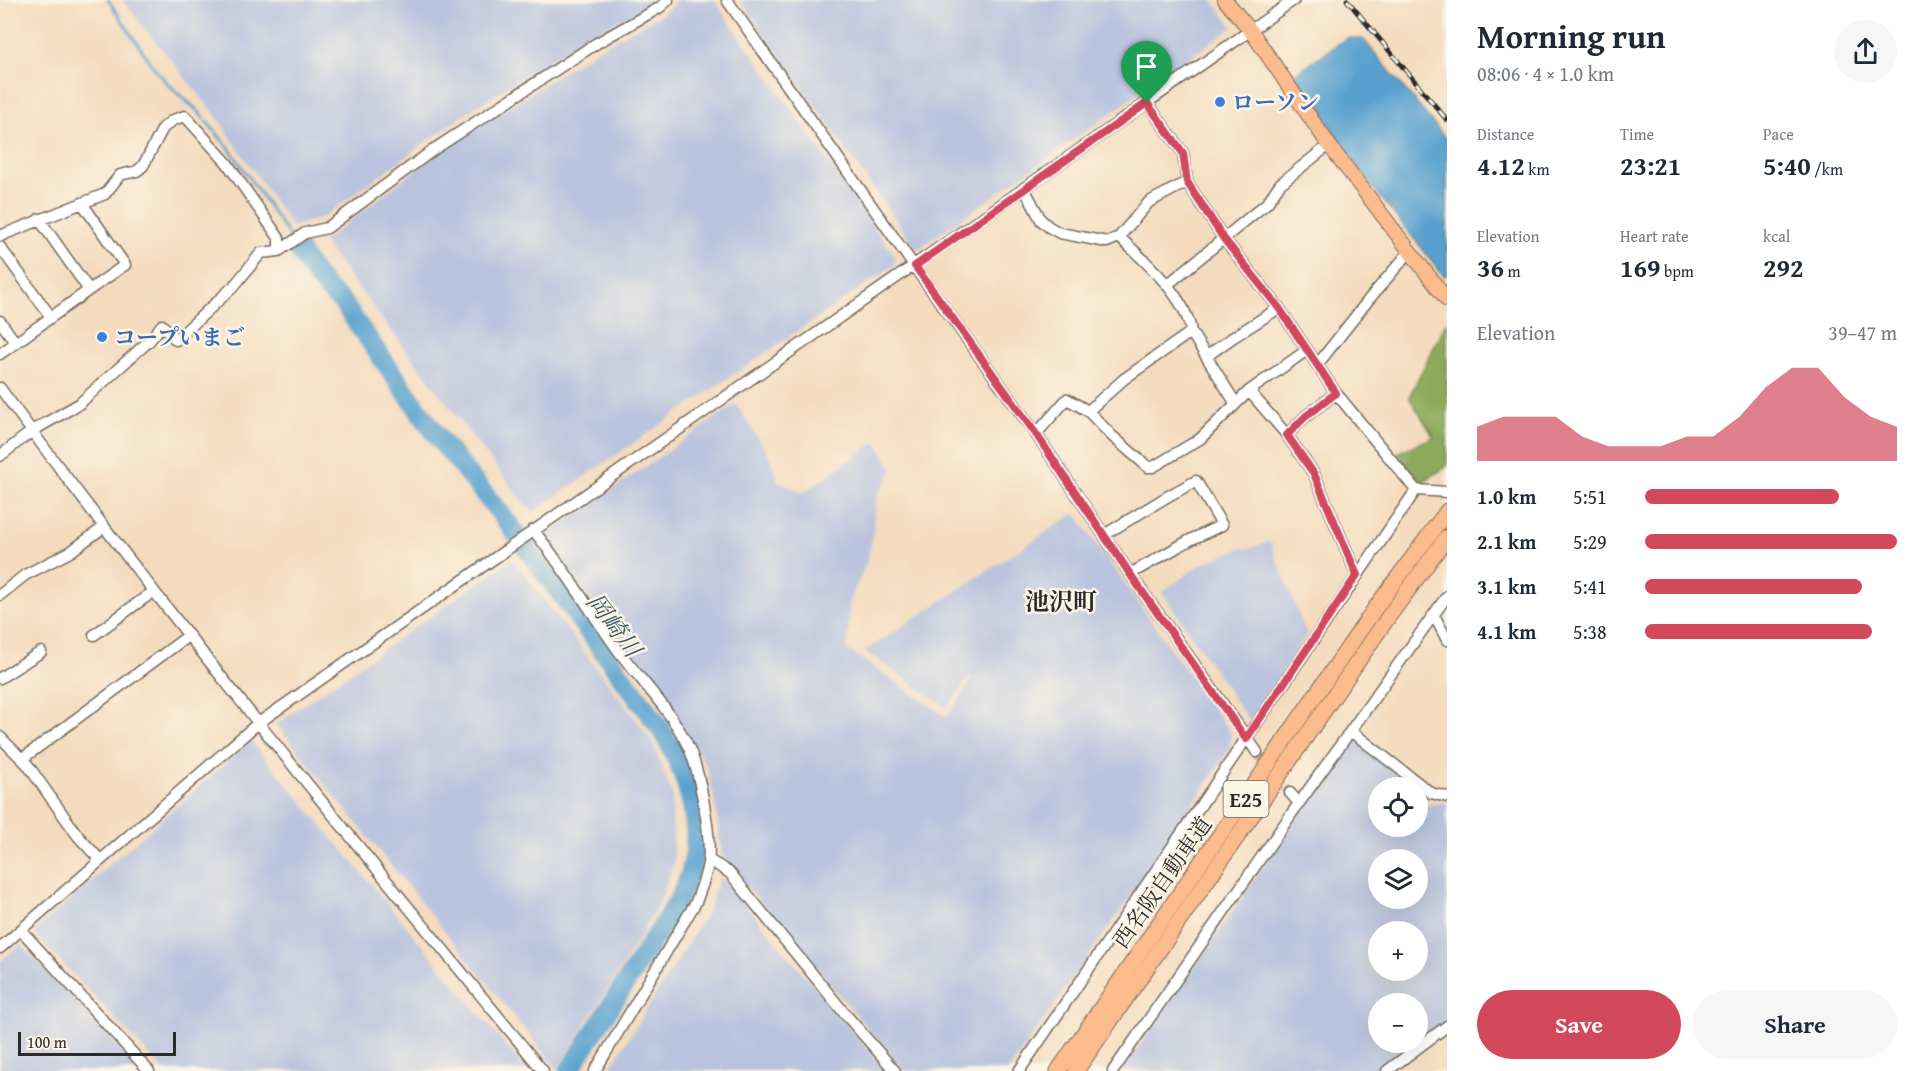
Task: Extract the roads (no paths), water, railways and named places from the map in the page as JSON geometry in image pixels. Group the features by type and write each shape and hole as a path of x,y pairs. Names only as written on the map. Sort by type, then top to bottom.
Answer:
{"highway":[{"name":"西名阪自動車道","path":"1076,1071 1389,616 1443,534 1447,511"},
{"name":"西名阪自動車道","path":"1058,1071 1376,607 1443,534"}],"main road":[{"path":"1225,0 1251,31 1329,145 1447,300"}],"street":[{"path":"0,456 32,431 79,404 149,341 162,325 176,340 234,286 261,253 281,250 301,236 327,228 436,147 597,43 659,8 668,0"},
{"path":"727,0 1036,434 1130,574 1257,752"},
{"path":"0,948 257,723 1294,0"},
{"path":"1147,103 1183,153 1187,182 1224,239 1279,308 1336,393 1416,490 1447,492"},
{"path":"0,236 105,194 120,175 137,171 143,166 163,128 173,120 185,116 227,163 279,238 281,250"},
{"path":"1167,285 1267,203 1280,184 1329,145"},
{"path":"1024,188 1041,220 1049,227 1060,233 1107,242 1119,237 1149,202 1187,182"},
{"path":"0,354 125,265 82,203"},
{"path":"39,219 89,290"},
{"path":"1119,237 1167,285 1190,320 1191,332 1236,404"},
{"path":"0,247 51,317"},
{"path":"1317,365 1370,298 1411,252"},
{"path":"1207,356 1279,308"},
{"path":"0,321 15,342"},
{"path":"1088,411 1124,379 1191,332"},
{"path":"1036,434 1067,399 1088,411 1112,436 1148,467 1153,467 1200,439 1249,391 1306,350"},
{"path":"0,388 104,527 257,723 543,1071"},
{"path":"1249,391 1287,435 1314,474 1357,575"},
{"path":"1287,435 1305,417 1336,393"},
{"path":"1104,535 1196,481 1222,525 1190,540 1130,574"},
{"path":"1019,1071 1416,490"},
{"path":"0,595 25,575 70,552 104,527"},
{"path":"530,532 686,741 696,765 703,799 709,860 704,882 696,902 595,1071"},
{"path":"93,635 154,591"},
{"path":"1113,1071 1299,803 1352,732 1447,596"},
{"path":"1434,615 1447,639"},
{"path":"22,759 188,636"},
{"path":"0,678 41,652"},
{"path":"1352,732 1431,793 1447,796"},
{"path":"0,737 22,759 78,836 100,860"},
{"path":"1290,793 1299,803"},
{"path":"709,860 730,873 895,1071"},
{"path":"21,930 149,1071"},
{"path":"1387,1071 1447,1026"}],"water":[{"path":"1347,38 1363,39 1447,140 1447,275 1444,276 1362,174 1295,74"}],"waterway":[{"path":"108,0 157,72 196,109 229,148 296,246"},
{"name":"岡崎川","path":"296,246 316,276 342,302 440,440 501,514 658,725 676,756 683,774 689,793 695,831 695,849 689,877 675,906 569,1071"}],"tunnel":[{"path":"1257,752 1290,793"}],"railway":[{"path":"1347,0 1447,120"}],"place":[{"name":"ローソン","path":"1220,102"},
{"name":"コープいまご","path":"102,337"}],"district":[{"name":"池沢町","path":"1061,601"}]}
